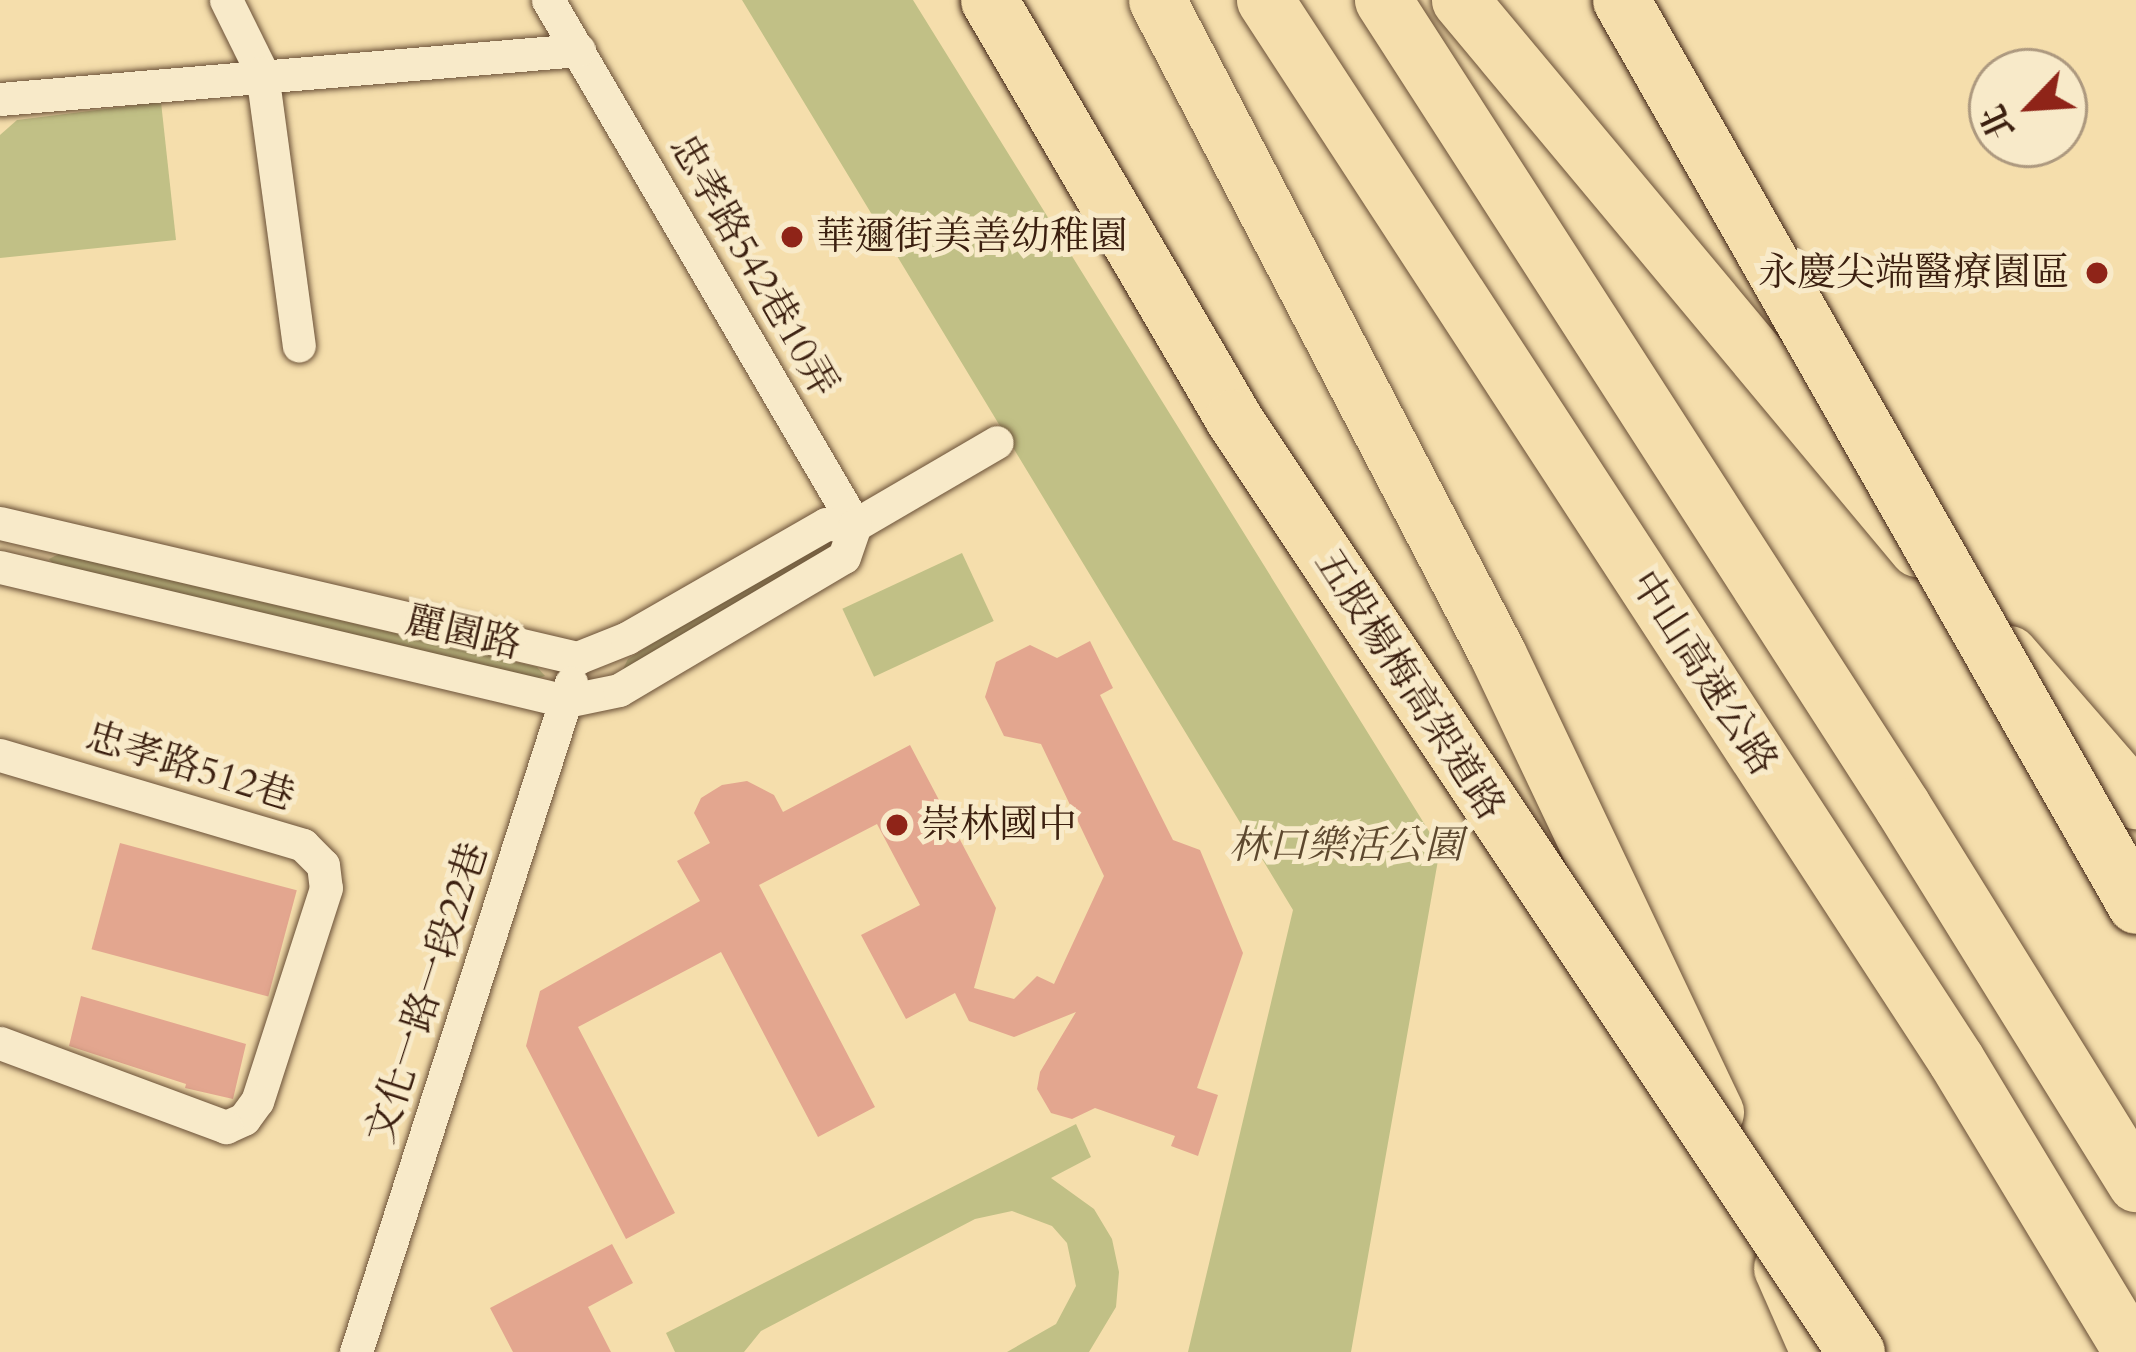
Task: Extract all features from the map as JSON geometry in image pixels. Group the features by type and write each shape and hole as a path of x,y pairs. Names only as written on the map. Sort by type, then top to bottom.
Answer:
{"highway":[{"name":"五股楊梅高架道路","path":"989,0 1233,418 1856,1352"},
{"path":"1157,0 1498,655 1694,1065 1819,1352"},
{"name":"中山高速公路","path":"1264,0 1956,1060 2132,1352"},
{"path":"1383,0 1902,806 2136,1183"},
{"path":"1460,0 1797,410 2136,800"},
{"path":"1621,0 2136,905"},
{"path":"1694,1065 1714,1142 1798,1352"}],"street":[{"path":"226,0 262,74 299,346"},
{"name":"忠孝路542巷10弄","path":"548,0 855,525"},
{"path":"0,99 579,50"},
{"name":"麗園路","path":"0,523 577,658 627,638 826,524 855,525 997,442"},
{"name":"麗園路","path":"0,567 566,701 619,690 844,556 855,525"},
{"name":"文化一路一段22巷","path":"356,1352 577,658"},
{"name":"忠孝路512巷","path":"0,754 303,845 323,865 326,888 257,1102 244,1119 226,1127 0,1043"}],"green space":[{"name":"林口樂活公園","path":"742,0 913,0 1440,849 1351,1352 1188,1352 1293,910"},
{"path":"161,102 176,240 0,258 0,135 17,120"},
{"path":"821,538 837,541 828,554 622,671 628,659"},
{"path":"962,553 994,621 874,677 842,609"},
{"path":"59,554 537,667 545,676 536,679 56,568 49,559"},
{"path":"1076,1124 1091,1157 1051,1178 1094,1209 1112,1239 1119,1272 1116,1307 1089,1352 1007,1352 1056,1324 1076,1286 1067,1243 1052,1226 1012,1211 975,1219 761,1331 744,1352 675,1352 666,1333"}],"building":[{"path":"1090,641 1113,688 1100,695 1173,840 1200,850 1243,953 1197,1088 1218,1095 1198,1156 1171,1146 1175,1136 1095,1108 1072,1119 1051,1113 1037,1089 1040,1072 1076,1012 1014,1037 969,1021 955,993 906,1019 861,935 920,905 877,824 759,885 875,1107 818,1137 721,952 578,1027 675,1213 626,1239 526,1046 540,991 700,901 677,861 710,843 694,813 701,798 722,785 747,781 774,795 783,812 910,745 996,908 974,988 1014,999 1037,976 1054,984 1104,876 1041,744 1004,736 985,697 996,662 1030,645 1057,658"},
{"path":"120,843 297,890 268,997 92,949"},
{"path":"81,996 246,1044 233,1099 185,1088 186,1084 69,1046"},
{"path":"612,1244 633,1283 588,1307 611,1352 513,1352 490,1308"}],"place":[{"name":"華邇街美善幼稚園","path":"792,237"},
{"name":"永慶尖端醫療園區","path":"2097,273"},
{"name":"崇林國中","path":"897,825"}]}
